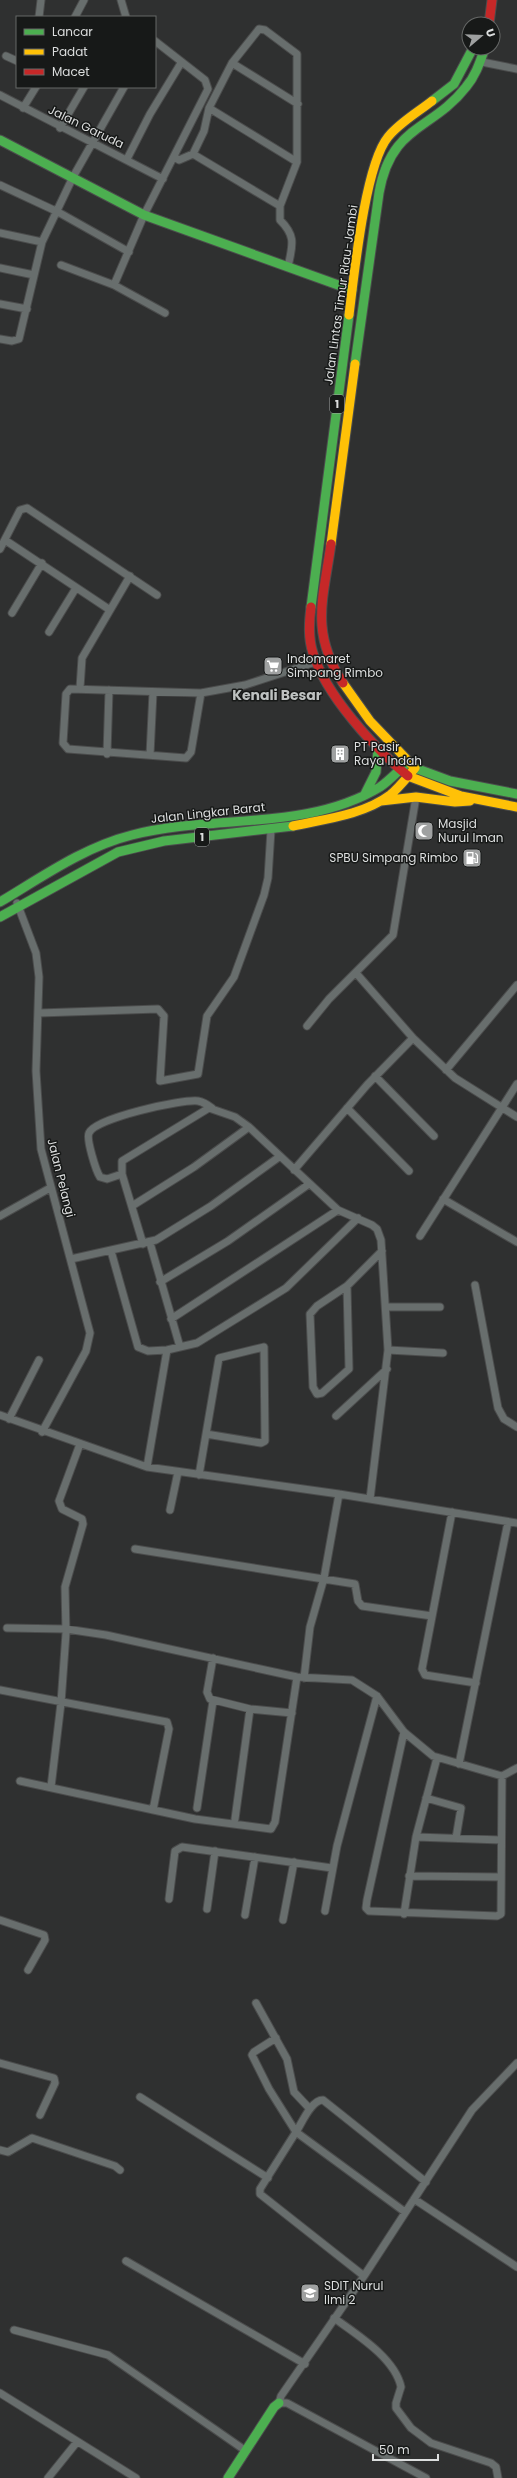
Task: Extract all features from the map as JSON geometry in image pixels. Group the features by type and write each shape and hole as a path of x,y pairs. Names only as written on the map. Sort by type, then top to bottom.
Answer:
{"main road":[{"path":"485,16 491,3"},
{"path":"490,16 491,3"},
{"name":"Jalan Lintas Timur Riau-Jambi","path":"400,770 378,750 330,686 317,663 309,638 309,620 352,290 371,174 380,150 396,129 454,84 469,56"},
{"name":"Jalan Lintas Timur Riau-Jambi","path":"407,762 388,743 339,680 328,658 323,643 320,620 364,291 386,166 390,155 404,137 464,92 482,62 483,56"},
{"path":"0,140 144,215 201,238 352,290"},
{"path":"326,486 338,488"},
{"path":"365,794 376,772 378,750"},
{"name":"1","path":"407,762 415,768 408,776 400,770 407,762"},
{"path":"415,768 450,781 517,794"},
{"name":"Jalan Lingkar Barat","path":"0,902 48,872 96,848 131,836 178,826 272,818 339,804 378,788 400,770"},
{"path":"408,776 429,787 473,800 517,807"},
{"name":"Jalan Lingkar Barat","path":"0,917 106,857 136,846 271,830 342,816 381,801 392,794 408,776"},
{"path":"381,801 416,797 455,802 473,800"},
{"path":"228,2478 274,2407 279,2404"}],"street":[{"path":"39,16 41,0"},
{"path":"76,16 84,0"},
{"path":"121,0 124,6 125,16"},
{"path":"174,157 179,160 193,154 204,131 209,108 232,64 259,29 265,30 298,55 297,162 280,206 280,220 294,240 288,267"},
{"path":"114,285 144,215 208,86 205,80 181,63 156,42"},
{"path":"6,56 16,61"},
{"path":"482,62 517,69"},
{"path":"127,159 150,114 181,63"},
{"path":"232,64 298,104"},
{"path":"23,108 35,88"},
{"path":"60,128 83,88"},
{"path":"0,339 12,342 19,340 42,242 58,212 73,177 123,88"},
{"name":"Jalan Garuda","path":"0,96 60,128 127,159 163,179"},
{"path":"209,108 297,162"},
{"path":"193,154 280,206"},
{"path":"0,185 58,212 129,252"},
{"path":"0,233 42,242"},
{"path":"61,264 114,285 165,313"},
{"path":"0,268 34,275"},
{"path":"0,304 27,309"},
{"path":"0,550 20,510 27,508 157,595"},
{"path":"5,540 42,563 76,588 110,610"},
{"path":"12,612 42,563"},
{"path":"80,688 82,658 130,576"},
{"path":"49,632 76,588"},
{"path":"202,693 190,755 183,759 150,755 107,754 68,749 63,743 66,694 70,689 80,688 202,693 245,685 317,663 328,658"},
{"path":"107,754 109,690"},
{"path":"150,755 153,692"},
{"path":"307,1026 393,935 416,797"},
{"path":"39,1013 158,1009 164,1016 160,1081 198,1074 209,1012 234,977 264,895 268,878 271,830"},
{"name":"Jalan Pelangi","path":"13,894 19,906 36,953 39,1013 36,1071 39,1132 50,1188 90,1328 90,1338 86,1351 42,1432"},
{"path":"356,973 414,1038 446,1070 465,1086 517,1117"},
{"path":"446,1070 517,985"},
{"path":"294,1170 375,1076 414,1038"},
{"path":"375,1076 434,1136"},
{"path":"420,1236 517,1084"},
{"path":"122,1174 107,1179 100,1177 88,1137 91,1130 122,1114 142,1109 194,1101 235,1117 249,1127 278,1157 338,1210 358,1218 377,1229 382,1240 387,1307 388,1350 387,1369 370,1499"},
{"path":"180,1347 160,1282 132,1206 122,1174 121,1162 124,1158 204,1110 212,1108"},
{"path":"347,1108 409,1171"},
{"path":"132,1206 194,1167 249,1127"},
{"path":"71,1259 147,1244 211,1206 278,1157"},
{"path":"160,1282 228,1241 309,1184"},
{"path":"0,1216 50,1188"},
{"path":"443,1199 517,1242"},
{"path":"172,1319 338,1210"},
{"path":"111,1251 138,1347 148,1351 167,1350 197,1343 286,1288 358,1218"},
{"path":"347,1286 349,1369 322,1393 317,1394 313,1387 310,1314 317,1306 347,1286 382,1251"},
{"path":"475,1285 496,1402 504,1419 517,1427"},
{"path":"387,1307 440,1307"},
{"path":"199,1475 206,1434 219,1358 264,1347 265,1442 261,1444 206,1434"},
{"path":"147,1467 167,1350"},
{"path":"388,1350 443,1353"},
{"path":"9,1419 39,1360"},
{"path":"336,1416 387,1369"},
{"path":"0,1415 42,1432 147,1467 339,1494 517,1523"},
{"path":"50,1787 61,1703 66,1629 65,1587 83,1523 82,1519 62,1509 59,1501 80,1444"},
{"path":"170,1510 178,1472"},
{"path":"20,1781 195,1819 271,1829 275,1822 292,1713 310,1627 324,1578 339,1494"},
{"path":"452,1512 422,1672 425,1675 476,1683"},
{"path":"459,1764 508,1522"},
{"path":"135,1549 355,1584 358,1601 362,1606 432,1616"},
{"path":"7,1628 66,1629 118,1637 300,1677 352,1680 377,1696 404,1732 437,1758 502,1776 517,1768"},
{"path":"197,1808 213,1701 207,1692 213,1658"},
{"path":"0,1690 61,1703 163,1720 169,1723 153,1810"},
{"path":"325,1911 332,1868 377,1696"},
{"path":"213,1701 250,1709 292,1713"},
{"path":"235,1819 250,1709"},
{"path":"404,1732 366,1906 370,1911 404,1914 499,1916 502,1912 502,1776"},
{"path":"404,1914 416,1837 437,1758"},
{"path":"426,1798 461,1808 462,1814 456,1838"},
{"path":"416,1837 501,1840"},
{"path":"169,1899 176,1849 182,1847 332,1868"},
{"path":"207,1909 215,1851"},
{"path":"244,1915 255,1857"},
{"path":"283,1920 294,1862"},
{"path":"409,1876 501,1877"},
{"path":"0,1920 44,1936 45,1940 28,1970"},
{"path":"256,2002 288,2062 293,2091 310,2109"},
{"path":"276,2038 252,2054 269,2089 296,2132 405,2212"},
{"path":"0,2063 54,2078 55,2083 40,2115"},
{"path":"426,2478 287,2403 279,2404 281,2396 305,2364 334,2318 364,2276 472,2110 517,2063"},
{"path":"140,2097 268,2178"},
{"path":"364,2276 260,2196 260,2189 310,2109 318,2101 323,2100 426,2182"},
{"path":"0,2150 8,2152 32,2138 115,2166 120,2170"},
{"path":"414,2200 517,2267"},
{"path":"126,2261 305,2364"},
{"path":"334,2318 373,2347 394,2374 401,2387 396,2408 411,2428 431,2443 491,2463 496,2467 498,2478"},
{"path":"14,2330 108,2355 246,2451"},
{"path":"0,2393 136,2478"},
{"path":"48,2478 77,2442"}],"traffic: fast":[{"path":"432,101 454,84 469,56"},
{"path":"355,364 379,193 385,170 393,154 403,141 453,101 466,87 475,73 482,56"},
{"path":"0,140 144,215 352,290"},
{"path":"311,607 349,315"},
{"path":"365,794 376,772 378,749"},
{"path":"0,902 80,855 114,840 163,829 258,820 321,811 351,801 380,787 405,765"},
{"path":"415,768 450,781 517,794"},
{"path":"0,917 118,852 164,841 293,826"},
{"path":"228,2478 274,2407 279,2403"}],"traffic: slow":[{"path":"349,315 357,249 367,195 380,151 392,132 432,101"},
{"path":"331,544 355,364"},
{"path":"293,826 356,812 379,802 400,786 415,768 370,721 343,683"},
{"path":"408,776 461,796 517,807"},
{"path":"381,801 416,797 455,802 470,801"}],"traffic: jam":[{"path":"490,16 492,0"},
{"path":"331,544 323,599 323,631 326,648 343,683"},
{"path":"311,607 309,630 311,647 319,669 328,686 367,736 395,765 408,776"}],"place":[{"name":"Indomaret Simpang Rimbo","path":"273,666"},
{"name":"PT Pasir Raya Indah","path":"340,754"},
{"name":"Masjid Nurul Iman","path":"424,831"},
{"name":"SPBU Simpang Rimbo","path":"472,858"},
{"name":"SDIT Nurul Ilmi 2","path":"310,2293"}],"district":[{"name":"Kenali Besar","path":"277,695"}]}
